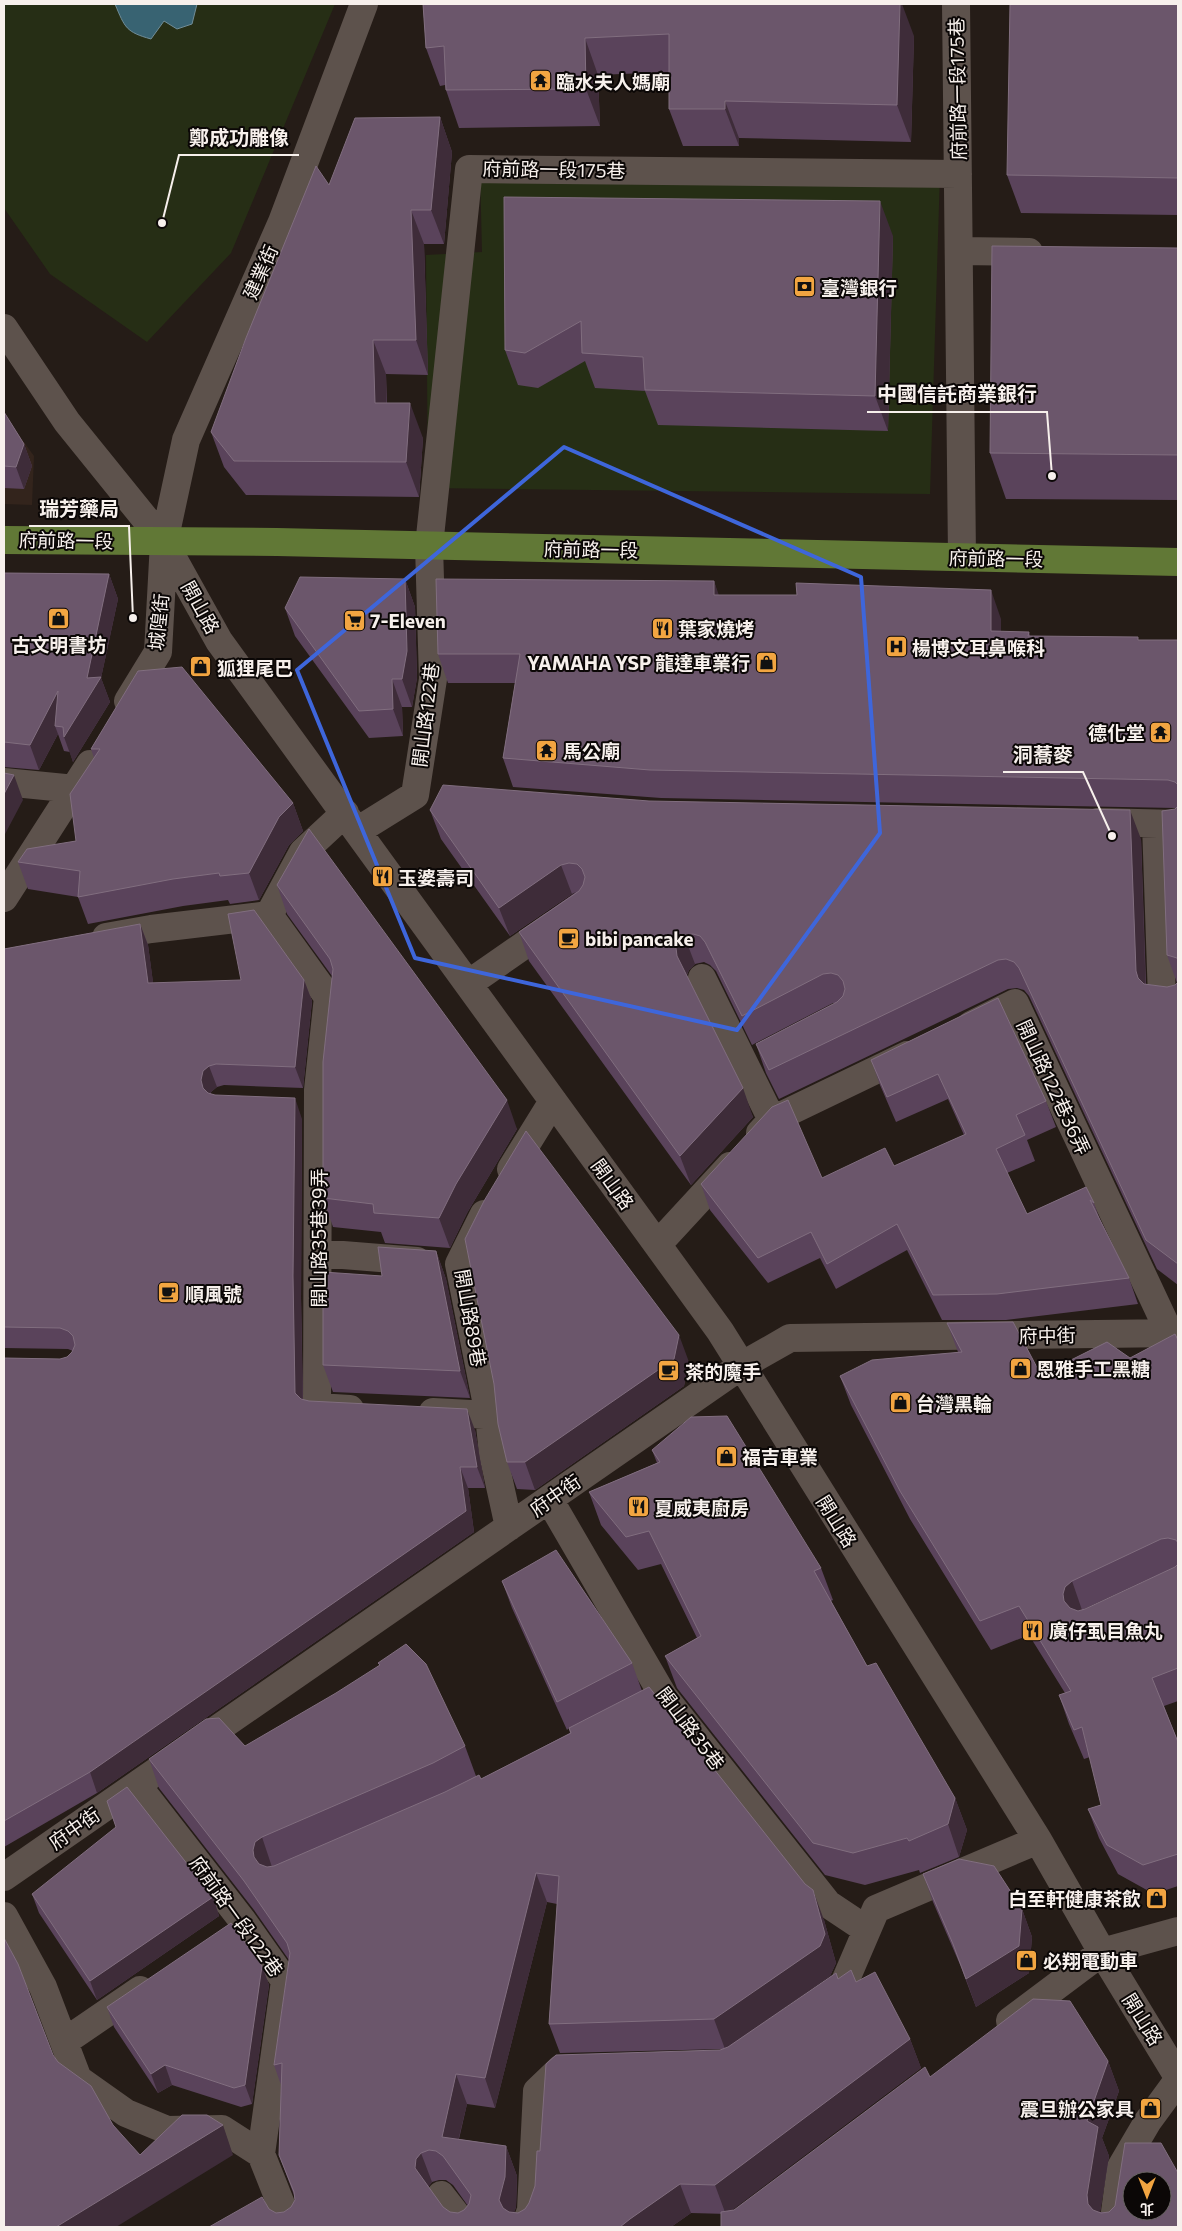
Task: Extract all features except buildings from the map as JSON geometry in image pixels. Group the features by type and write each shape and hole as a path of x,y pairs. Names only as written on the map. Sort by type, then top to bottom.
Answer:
{"main road":[{"name":"府前路一段","path":"4,540 430,546 1178,562"}],"street":[{"name":"建業街","path":"164,542 186,440 282,222 364,4"},
{"name":"府前路一段175巷","path":"956,4 962,557"},
{"name":"府前路一段175巷","path":"430,546 469,168 958,174"},
{"path":"959,251 1059,252"},
{"name":"開山路","path":"4,328 67,422 164,542 220,641 720,1331 1038,1840 1102,1952 1178,2078"},
{"name":"城隍街","path":"4,898 75,789 158,652 164,542"},
{"name":"開山路122巷","path":"415,795 433,679 430,546"},
{"path":"4,782 75,789"},
{"name":"開山路122巷","path":"269,916 303,852 351,822 415,795 445,797"},
{"path":"1077,822 1167,824 1162,999 1178,1000"},
{"path":"468,984 572,913"},
{"path":"82,941 151,929 269,916"},
{"name":"開山路35巷39弄","path":"269,916 328,997 318,1104 317,1407 374,1410"},
{"path":"702,978 772,1120"},
{"name":"開山路122巷36弄","path":"658,1244 772,1120 1015,1003 1174,1333"},
{"path":"745,1066 771,1052"},
{"name":"開山路89巷","path":"509,1527 493,1454 488,1415 459,1264 480,1221 552,1101"},
{"path":"290,1103 318,1104"},
{"path":"318,1253 459,1264"},
{"name":"府中街","path":"4,1877 741,1366 790,1338 1174,1333"},
{"path":"412,1412 488,1415"},
{"name":"開山路35巷","path":"549,1499 664,1697 828,1904 867,1930"},
{"path":"639,1710 664,1697"},
{"name":"府前路一段122巷","path":"138,1785 242,1920 285,1981 261,2154 290,2227"},
{"path":"802,2014 843,1986 876,1909 1038,1840"},
{"path":"4,1916 43,1987 78,2079 126,2113 167,2130 222,2129 261,2154"},
{"path":"218,1937 242,1920"},
{"path":"990,2036 1102,1952 1178,1931"},
{"path":"64,2042 161,1976"},
{"path":"525,2227 531,2210 537,2091 560,2069 600,2068"},
{"path":"1113,2227 1121,2167 1148,2122 1178,2078"},
{"path":"441,2195 466,2227"}],"highlighted area":[{"path":"564,447 861,577 880,833 737,1030 415,958 297,670"}],"shaded area":[{"path":"4,415 34,456 32,505 4,504"}],"green space":[{"path":"4,4 335,4 231,253 147,342 50,274 4,208"},
{"path":"480,171 940,173 930,494 428,488 426,255 482,252"}],"water":[{"path":"115,4 197,4 192,24 177,29 164,21 151,39 136,34 127,28"}],"place":[{"name":"臨水夫人媽廟","path":"540,81"},
{"name":"鄭成功雕像","path":"162,223"},
{"name":"臺灣銀行","path":"805,287"},
{"name":"中國信託商業銀行","path":"1052,476"},
{"name":"古文明書坊","path":"59,618"},
{"name":"瑞芳藥局","path":"133,618"},
{"name":"7-Eleven","path":"354,620"},
{"name":"葉家燒烤","path":"662,628"},
{"name":"楊博文耳鼻喉科","path":"896,647"},
{"name":"YAMAHA YSP 龍達車業行","path":"766,662"},
{"name":"狐狸尾巴","path":"201,667"},
{"name":"德化堂","path":"1161,732"},
{"name":"馬公廟","path":"547,750"},
{"name":"洞蕎麥","path":"1112,836"},
{"name":"玉婆壽司","path":"382,877"},
{"name":"bibi pancake","path":"569,938"},
{"name":"順風號","path":"169,1293"},
{"name":"恩雅手工黑糖","path":"1020,1368"},
{"name":"茶的魔手","path":"669,1371"},
{"name":"台灣黑輪","path":"900,1403"},
{"name":"福吉車業","path":"726,1456"},
{"name":"夏威夷廚房","path":"638,1507"},
{"name":"廣仔虱目魚丸","path":"1033,1630"},
{"name":"白至軒健康茶飲","path":"1157,1898"},
{"name":"必翔電動車","path":"1027,1960"},
{"name":"震旦辦公家具","path":"1150,2108"}]}
